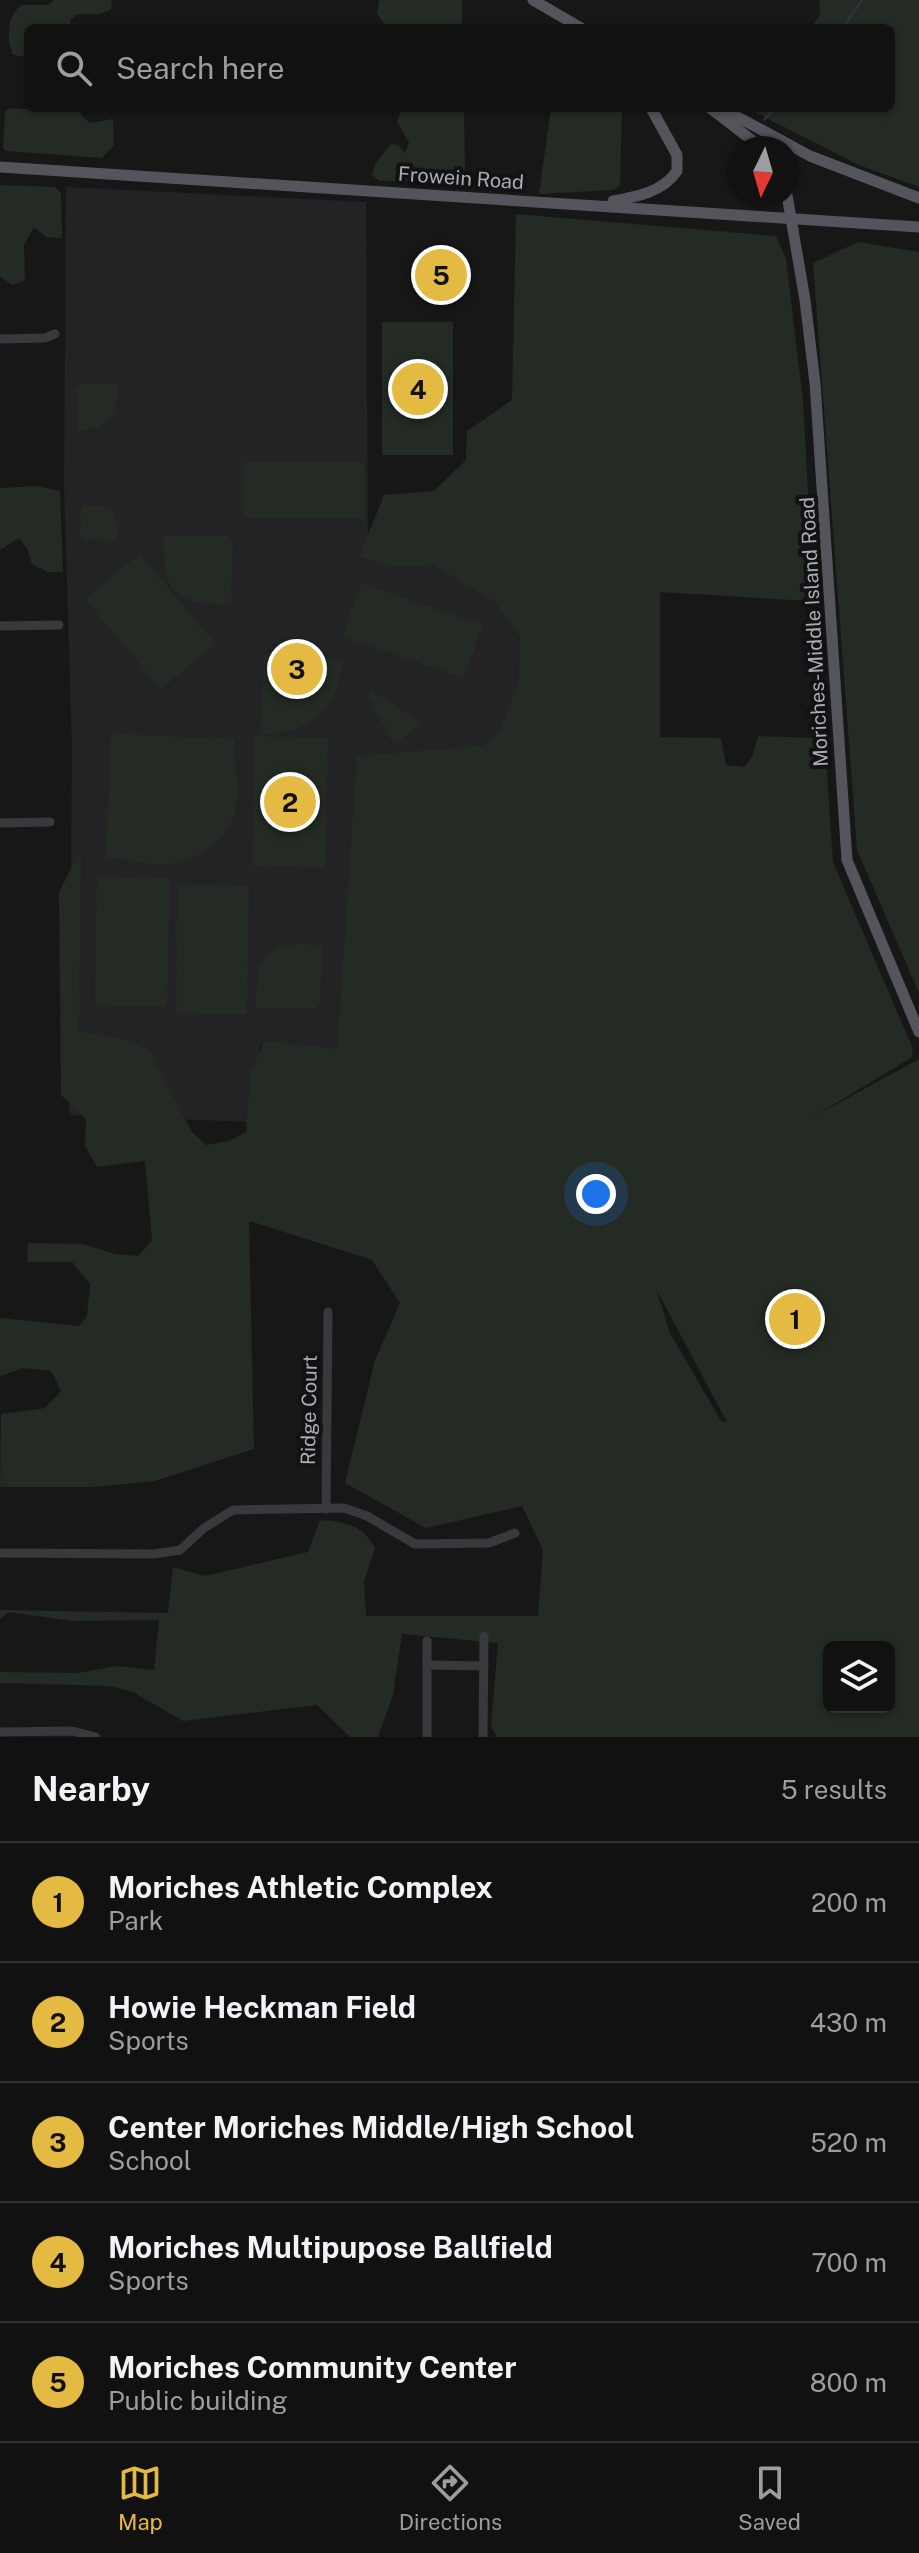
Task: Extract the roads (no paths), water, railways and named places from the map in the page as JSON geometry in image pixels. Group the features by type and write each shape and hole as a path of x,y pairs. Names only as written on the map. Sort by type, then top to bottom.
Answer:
{"main road":[{"path":"533,0 574,24"},
{"path":"594,204 646,193 675,174 678,159 653,112"},
{"path":"715,112 746,136"},
{"path":"728,112 810,156 919,198"},
{"name":"Frowein Road","path":"0,167 919,227"},
{"name":"Moriches-Middle Island Road","path":"791,208 808,324 821,457 847,860 919,1032"}],"street":[{"path":"0,339 45,338 55,334"},
{"path":"0,626 59,625"},
{"path":"0,823 50,822"},
{"name":"Ridge Court","path":"326,1509 328,1312"},
{"path":"0,1553 154,1554 180,1550 204,1528 233,1510 344,1508 367,1516 415,1544 489,1543 515,1533"},
{"path":"483,1737 484,1636"},
{"path":"427,1641 427,1737"},
{"path":"427,1665 484,1666"},
{"path":"0,1732 72,1731 96,1737"}],"waterway":[{"path":"846,24 862,0"},
{"path":"764,120 771,112"}],"place":[{"name":"Moriches Community Center","path":"441,275"},
{"name":"Moriches Multipupose Ballfield","path":"418,389"},
{"name":"Center Moriches Middle/High School","path":"297,669"},
{"name":"Howie Heckman Field","path":"290,802"},
{"name":"Moriches Athletic Complex","path":"795,1319"}]}
